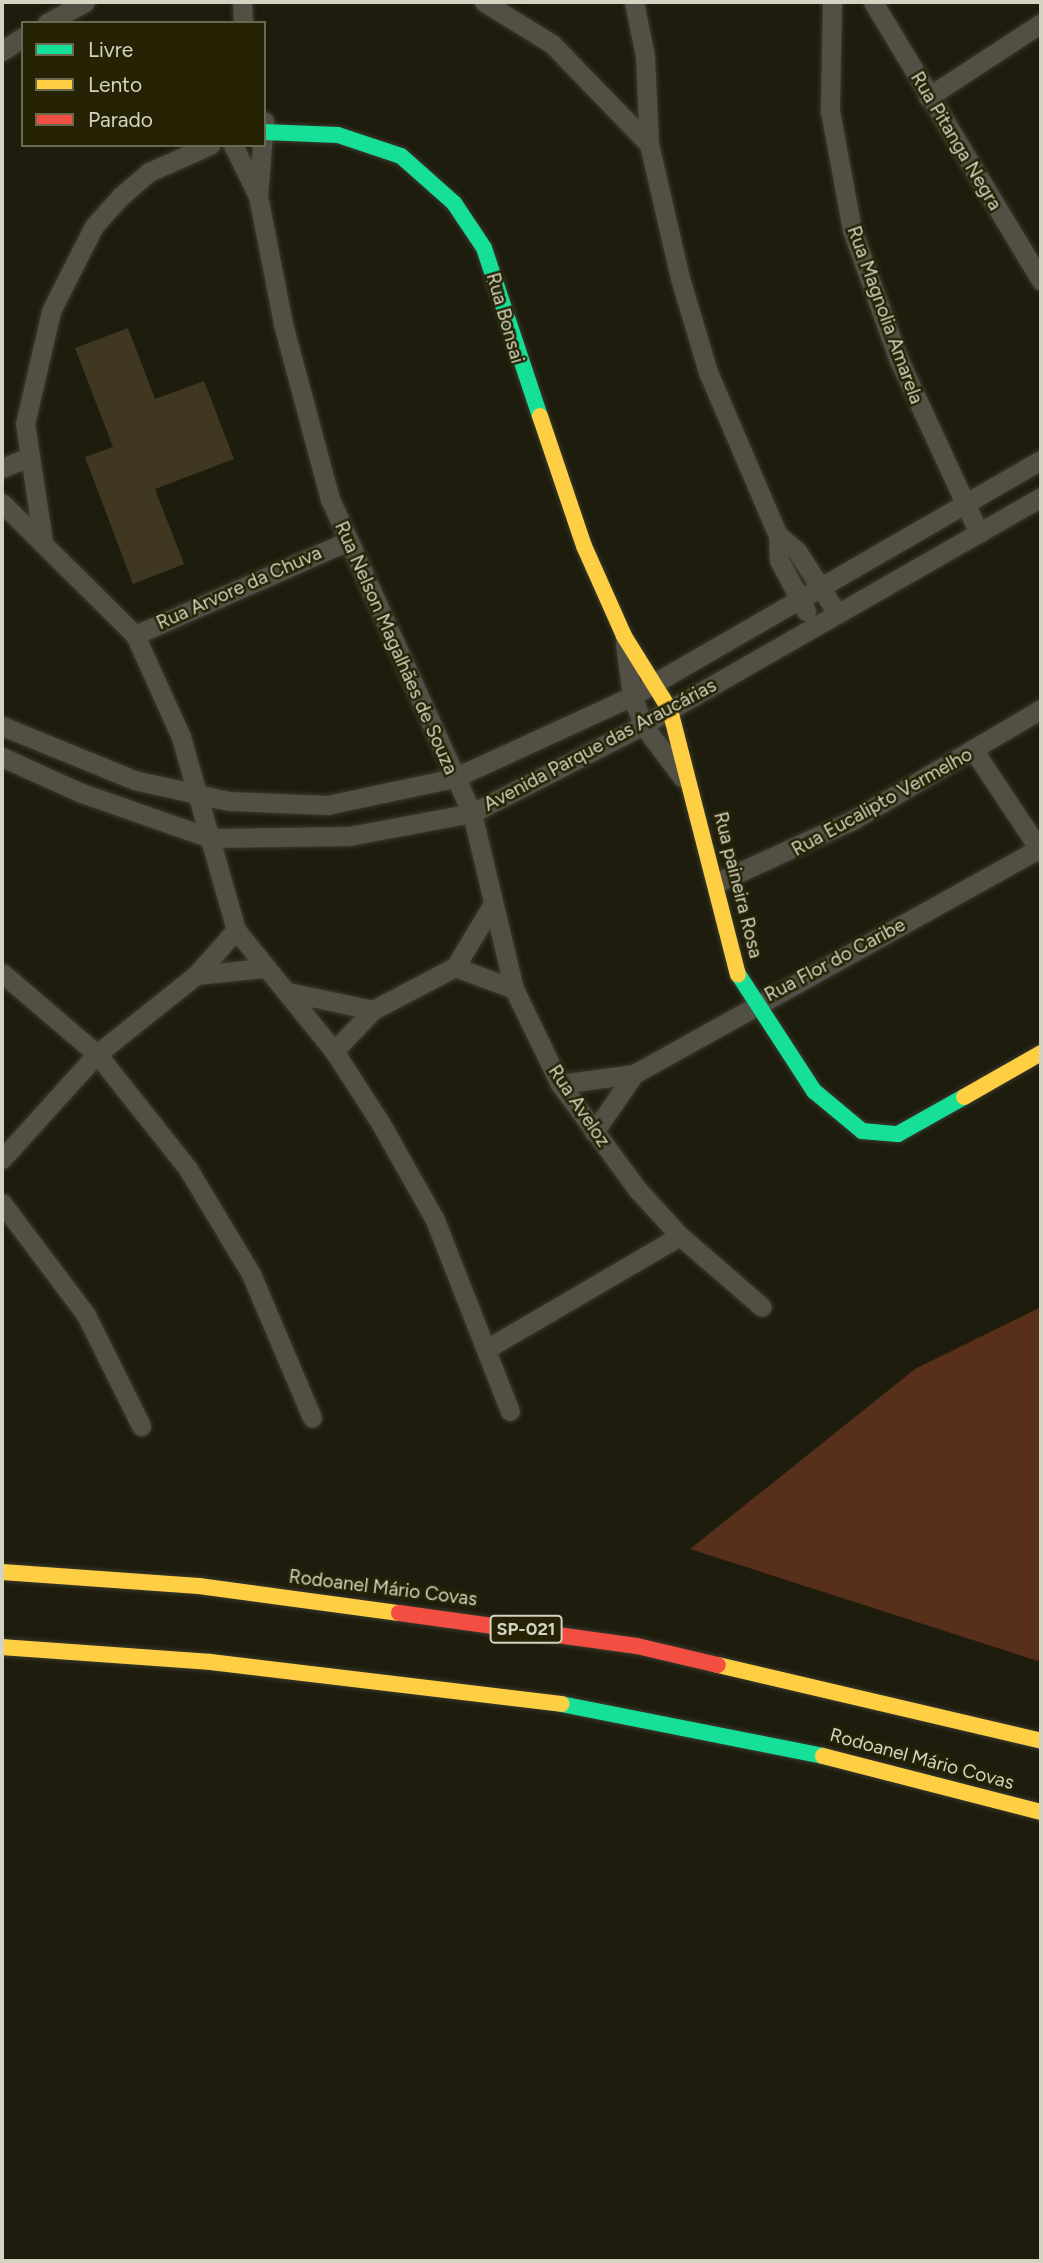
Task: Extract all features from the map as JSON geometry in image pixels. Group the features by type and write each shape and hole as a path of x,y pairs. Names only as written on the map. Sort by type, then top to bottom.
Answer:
{"main road":[{"name":"Rua Bonsai","path":"266,128 338,135 401,156 470,223 484,248 542,436 624,636"},
{"path":"624,636 670,710 687,783"},
{"name":"Rua paineira Rosa","path":"687,783 704,824 738,973 754,1004 814,1091 877,1137 936,1116 1041,1053"},
{"name":"Rodoanel Mário Covas","path":"2,1572 200,1586 636,1646 1041,1741"},
{"name":"Rodoanel Mário Covas","path":"2,1647 210,1662 599,1709 762,1740 1041,1812"}],"street":[{"path":"51,21 85,2"},
{"path":"242,2 243,21"},
{"path":"484,2 552,44 649,144"},
{"path":"634,2 645,56 649,144 708,372 778,535 823,587 837,613"},
{"name":"Rua Magnolia Amarela","path":"832,2 830,111 852,230 898,358 979,533"},
{"name":"Rua Pitanga Negra","path":"873,2 928,97 1034,252 1041,280"},
{"path":"928,97 1041,23"},
{"path":"2,51 21,38"},
{"path":"43,541 27,458 34,362 51,311 94,226 149,172 205,147"},
{"name":"Rua Nelson Magalhães de Souza","path":"234,147 258,196 283,324 344,543 472,813"},
{"name":"Rua Nelson Magalhães de Souza","path":"258,196 263,147"},
{"path":"2,468 27,458"},
{"name":"Avenida Parque das Araucárias","path":"2,726 66,758 198,795 327,805 454,778 632,696 1041,460"},
{"name":"Avenida Parque das Araucárias","path":"2,757 79,792 210,838 349,836 472,813 643,725 1041,497"},
{"path":"2,503 135,635 170,707 236,930 264,968 288,992 334,1051 435,1220 488,1348 510,1410"},
{"path":"778,535 779,560 814,626"},
{"name":"Rua Arvore da Chuva","path":"135,635 344,543"},
{"path":"624,636 632,696 643,725 687,783"},
{"name":"Rua Eucalipto Vermelho","path":"716,883 769,864 974,751 1041,709"},
{"path":"974,751 1040,851"},
{"name":"Rua Aveloz","path":"472,813 514,989 560,1084 594,1132 680,1236 762,1307"},
{"name":"Rua Flor do Caribe","path":"634,1074 754,1004 1040,851"},
{"path":"334,1051 373,1010 456,967 493,904"},
{"path":"2,1159 97,1054 196,975 236,930"},
{"path":"456,967 514,989"},
{"path":"196,975 264,968"},
{"path":"2,973 97,1054 224,1223 312,1419"},
{"path":"288,992 373,1010"},
{"path":"560,1084 634,1074"},
{"path":"594,1132 634,1074"},
{"path":"2,1203 86,1315 141,1426"},
{"path":"488,1348 680,1236"}],"shaded area":[{"path":"1041,1307 1041,1662 690,1549 915,1369"}],"building":[{"path":"128,328 155,399 204,381 234,459 155,489 184,564 133,584 85,457 113,447 75,348"}],"traffic: fast":[{"path":"266,132 338,135 401,156 454,203 484,248 540,416"},
{"path":"738,974 814,1091 862,1131 898,1134 964,1097"},
{"path":"561,1704 823,1756"}],"traffic: slow":[{"path":"540,416 584,546 624,636 670,710 738,974"},
{"path":"964,1097 1041,1053"},
{"path":"2,1572 199,1586 399,1613"},
{"path":"2,1647 210,1662 561,1704"},
{"path":"718,1665 1041,1741"},
{"path":"823,1756 1041,1812"}],"traffic: jam":[{"path":"399,1613 637,1646 718,1665"}]}
